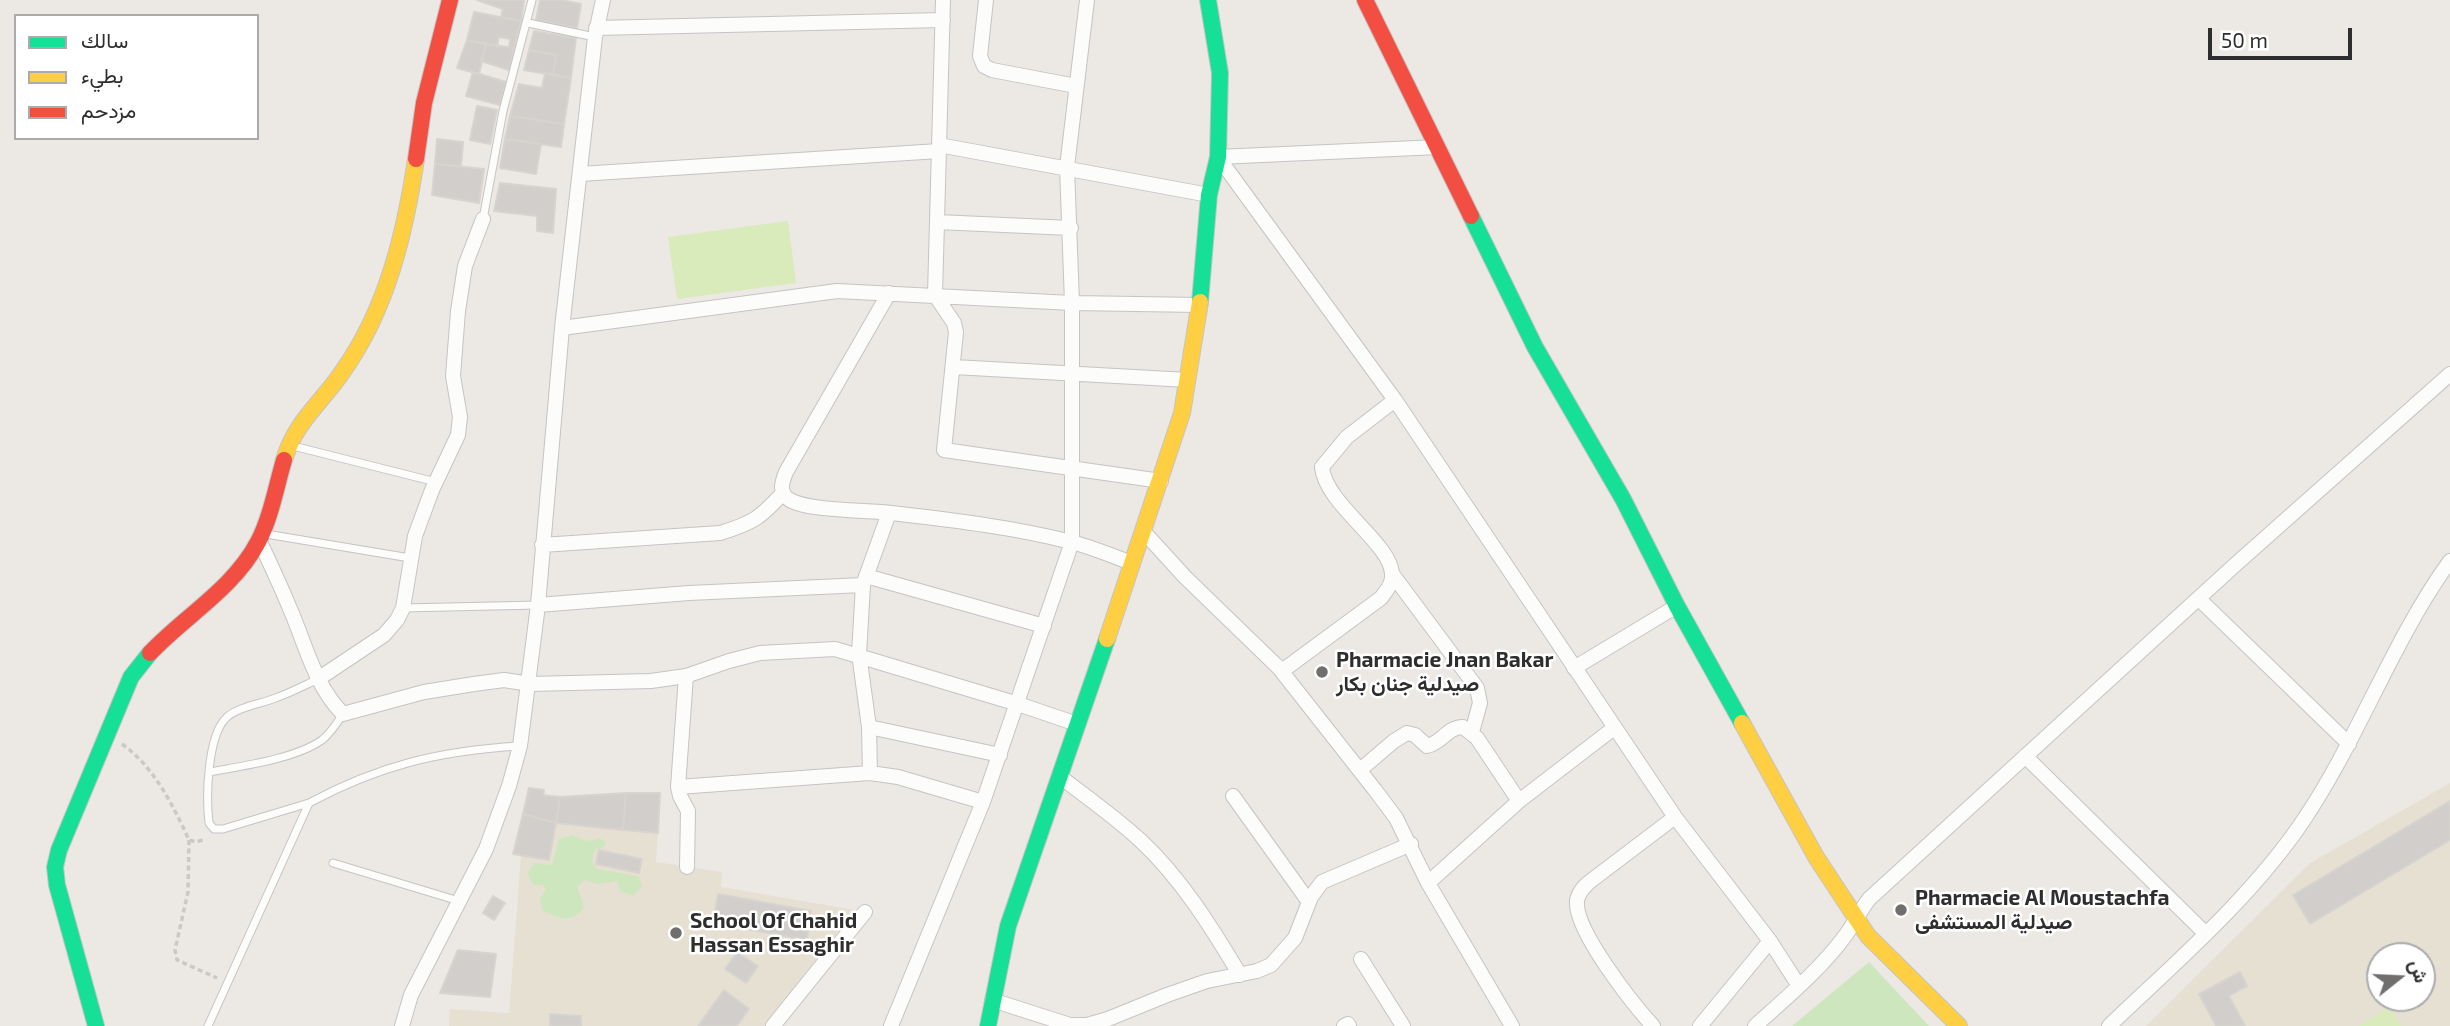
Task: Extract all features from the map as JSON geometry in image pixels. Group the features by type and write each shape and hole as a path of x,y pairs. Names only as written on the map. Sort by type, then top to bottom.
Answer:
{"street":[{"path":"96,1026 61,902 55,867 64,836 131,677 140,663 181,621 235,574 260,537 289,445 299,425 350,361 389,282 409,204 424,103 450,0"},
{"path":"402,1026 411,995 486,849 520,746 538,605 562,328 596,32 603,0"},
{"path":"943,0 935,295 954,323 956,332 944,450 1161,481"},
{"path":"986,0 980,56 984,66 992,70 1076,86"},
{"path":"891,1026 983,802 1072,542 1071,228 1067,167 1087,0"},
{"path":"988,1026 1008,926 1182,413 1200,305 1209,195 1218,157 1220,73 1208,0"},
{"path":"1366,0 1535,347 1623,499 1677,606 1816,857 1868,936 1959,1026"},
{"path":"596,32 943,20"},
{"path":"1218,157 1438,147"},
{"path":"580,174 939,148 1067,167 1209,195"},
{"path":"1218,157 1395,400 1675,817 1770,941 1799,986"},
{"path":"318,679 384,635 397,620 402,608 410,558 422,515 458,435 460,417 453,376 458,311 465,266 483,219"},
{"path":"937,222 1071,228"},
{"path":"562,328 837,291 1072,303 1200,305"},
{"path":"889,293 790,463 781,484 783,493 794,502 990,527 1072,542 1132,563"},
{"path":"954,367 1188,380"},
{"path":"1755,1026 1799,986 1846,934 1855,917 1870,899 2430,389 2450,374"},
{"path":"1395,400 1347,437 1322,467 1325,481 1382,553 1393,575 1477,688 1480,703 1472,732"},
{"path":"542,545 720,533 747,525 762,516 783,493"},
{"path":"870,773 869,727 859,654 864,581 889,513"},
{"path":"1143,531 1185,577 1282,671 1396,818 1428,883 1512,1026"},
{"path":"260,537 318,679 343,714 461,685 504,680 530,684 651,681 686,676 760,653 835,649 859,654 1077,724"},
{"path":"2109,1026 2259,877 2302,822 2349,744 2427,592 2450,561"},
{"path":"1282,671 1381,598 1393,575"},
{"path":"538,605 864,581 1044,625"},
{"path":"2199,599 2349,744"},
{"path":"1574,668 1677,606"},
{"path":"686,676 678,787 688,811 687,867"},
{"path":"869,727 1000,755"},
{"path":"1360,770 1394,741 1408,733 1415,735 1426,746 1437,742 1455,727 1463,727 1472,732 1519,801"},
{"path":"1428,883 1519,801 1614,728"},
{"path":"2025,756 2205,933"},
{"path":"678,787 870,773 898,777 983,802"},
{"path":"1059,776 1113,816 1142,842 1185,890 1240,975"},
{"path":"1233,796 1309,902"},
{"path":"1653,1026 1612,974 1582,926 1577,902 1580,892 1588,883 1675,817"},
{"path":"992,1000 1070,1025 1087,1025 1207,981 1240,975 1271,965 1281,957 1295,938 1316,887 1327,878 1411,844"},
{"path":"773,1026 865,912"},
{"path":"1700,1026 1770,941"},
{"path":"1361,959 1403,1026"}],"lane":[{"path":"483,219 503,111 532,0"},
{"path":"528,23 596,32"},
{"path":"289,445 436,482"},
{"path":"260,537 410,558"},
{"path":"402,608 538,605"},
{"path":"318,679 226,718 216,735 210,772 209,819 215,830 309,803 361,778 413,760 477,749 520,746"},
{"path":"210,772 272,759 321,741 343,714"},
{"path":"208,1026 309,803"},
{"path":"333,863 459,901"}],"path":[{"path":"107,732 133,752 153,776 177,814 189,840 188,892 175,950 177,960 229,983"},
{"path":"189,840 196,842 208,839 215,830"}],"shaded area":[{"path":"2450,783 2450,1026 2146,1026 2310,863"},
{"name":"School Of Chahid Hassan Essaghir","path":"556,823 658,833 656,862 722,872 721,887 855,910 764,1026 449,1026 450,1009 509,1013 521,855 549,860"}],"green space":[{"path":"788,221 796,283 677,299 668,237"},
{"path":"573,835 586,840 599,838 606,842 604,847 595,850 592,861 597,869 638,876 642,886 633,896 621,891 616,881 598,884 585,880 577,887 584,907 575,916 559,917 542,909 540,899 546,889 542,885 533,885 527,873 534,863 552,865 559,839"},
{"path":"1869,962 1929,1026 1792,1026"},
{"path":"2381,1012 2392,1012 2401,1026 2359,1026"}],"building":[{"path":"477,0 524,0 521,21 501,17 503,9"},
{"path":"540,0 581,4 577,28 536,20"},
{"path":"474,12 521,21 514,48 509,47 510,39 499,37 497,46 467,40"},
{"path":"534,31 576,38 571,78 553,75 556,55 529,50"},
{"path":"467,40 486,44 479,74 457,68"},
{"path":"486,44 514,48 509,70 481,61"},
{"path":"529,50 556,55 553,75 524,70"},
{"path":"473,72 506,82 500,105 466,96"},
{"path":"545,73 571,78 564,124 510,116 519,84 542,88"},
{"path":"477,106 497,110 490,144 470,140"},
{"path":"510,116 564,124 561,147 505,139"},
{"path":"437,139 463,142 461,166 435,164"},
{"path":"505,139 541,144 536,174 500,168"},
{"path":"435,164 484,169 479,203 432,195"},
{"path":"500,183 556,189 553,233 537,231 537,216 494,211"},
{"path":"529,788 544,790 543,795 560,797 556,823 523,814"},
{"path":"626,793 660,793 658,833 623,830"},
{"path":"626,793 623,830 556,823 560,797"},
{"path":"2450,801 2450,840 2310,924 2293,895"},
{"path":"523,814 556,823 549,860 513,854"},
{"path":"599,850 642,859 639,873 596,864"},
{"path":"718,894 811,911 807,940 713,923"},
{"path":"493,896 505,903 494,920 483,913"},
{"path":"458,950 496,954 490,997 440,993"},
{"path":"737,952 758,966 746,983 725,969"},
{"path":"2240,972 2247,986 2229,996 2245,1026 2216,1026 2199,994"},
{"path":"724,990 749,1009 737,1026 698,1026"},
{"path":"550,1014 581,1016 581,1026 550,1026"}],"traffic: fast":[{"path":"1200,302 1209,195 1218,157 1220,73 1208,0"},
{"path":"1471,216 1535,347 1623,499 1677,606 1742,723"},
{"path":"988,1026 1008,926 1107,639"},
{"path":"96,1026 57,885 55,867 59,850 131,677 150,653"}],"traffic: slow":[{"path":"284,460 295,434 335,383 358,347 383,296 400,242 416,159"},
{"path":"1107,639 1182,413 1200,302"},
{"path":"1742,723 1816,857 1868,936 1959,1026"}],"traffic: jam":[{"path":"416,159 424,103 450,0"},
{"path":"1365,0 1471,216"},
{"path":"150,653 223,588 248,558 266,522 284,460"}],"place":[{"name":"Pharmacie Jnan Bakar صيدلية جنان بكار","path":"1322,672"},
{"name":"Pharmacie Al Moustachfa صيدلية المستشفى","path":"1901,910"},
{"name":"School Of Chahid Hassan Essaghir","path":"676,933"}]}
